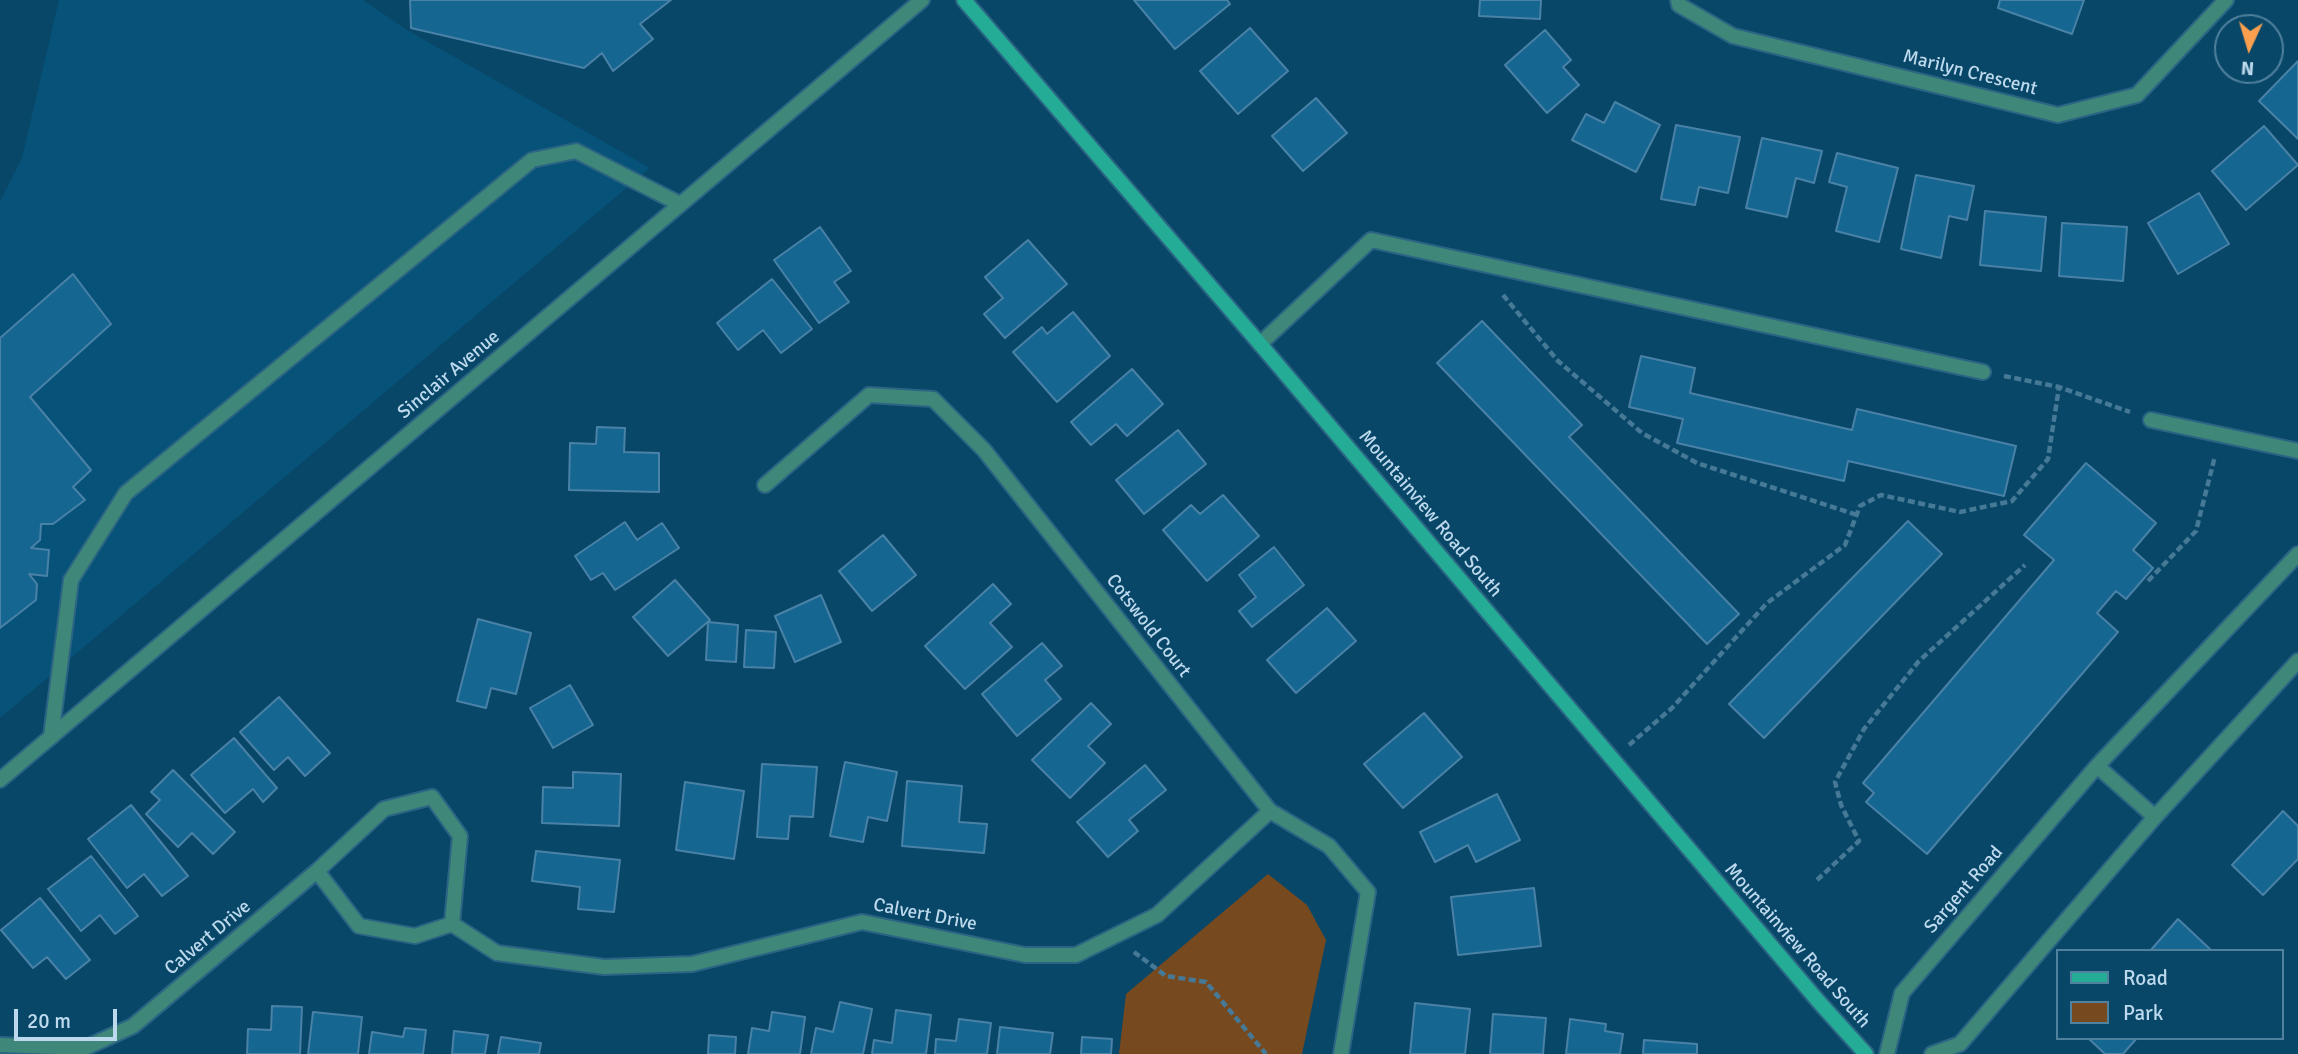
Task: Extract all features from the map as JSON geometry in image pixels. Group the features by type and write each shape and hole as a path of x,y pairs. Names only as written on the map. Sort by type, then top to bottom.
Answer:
{"main road":[{"name":"Mountainview Road South","path":"964,0 1810,992 1866,1054"}],"street":[{"name":"Sinclair Avenue","path":"0,780 922,0"},
{"name":"Marilyn Crescent","path":"1678,0 1679,5 1733,36 2058,115 2137,95 2226,0"},
{"path":"51,737 71,580 127,493 532,160 576,151 680,204"},
{"path":"1260,344 1371,240 1983,372"},
{"name":"Cotswold Court","path":"765,485 869,395 933,399 984,450 1270,811 1329,846 1368,892 1341,1054"},
{"path":"2151,420 2298,451"},
{"name":"Sargent Road","path":"1887,1054 1902,993 2097,766 2298,554"},
{"path":"1932,1054 1960,1044 2155,817 2298,661"},
{"path":"2097,766 2155,817"},
{"name":"Calvert Drive","path":"0,1045 85,1048 133,1026 317,871 384,809 432,797 460,836 452,923 497,953 604,967 692,964 862,922 1025,956 1076,955 1157,915 1270,811"},
{"path":"317,871 359,926 415,936 452,923"}],"path":[{"path":"1475,262 1558,361 1643,433 1697,463 1857,515"},
{"path":"1983,372 2059,387 2151,420"},
{"path":"1612,759 1672,708 1768,603 1845,545 1860,506 1881,495 1960,512 2012,501 2048,459 2059,387"},
{"path":"2148,581 2196,531 2221,434"},
{"path":"1817,880 1859,841 1841,805 1835,782 1864,729 1919,661 2025,565"},
{"path":"1114,936 1166,976 1206,982 1266,1054"}],"shaded area":[{"path":"59,0 363,0 407,30 650,168 0,718 0,202 22,158"}],"green space":[{"path":"1268,874 1307,905 1326,940 1302,1054 1119,1054 1126,994"}],"building":[{"path":"410,0 671,0 640,24 653,39 613,71 602,53 584,68 411,28"},
{"path":"1134,0 1227,0 1230,4 1175,49"},
{"path":"1480,0 1541,0 1540,19 1479,16"},
{"path":"2000,0 2084,0 2072,34 1998,8"},
{"path":"1250,28 1288,71 1238,114 1200,71"},
{"path":"1545,30 1571,60 1563,67 1579,85 1547,113 1505,65"},
{"path":"2298,61 2298,139 2259,101 2276,84 2284,84 2284,75"},
{"path":"1316,98 1347,133 1303,171 1272,136"},
{"path":"1615,102 1660,125 1636,172 1572,140 1586,114 1604,123"},
{"path":"1676,125 1740,137 1728,193 1699,187 1695,205 1661,199"},
{"path":"2264,126 2298,165 2246,210 2212,171"},
{"path":"1762,138 1822,151 1814,183 1796,178 1787,217 1746,208"},
{"path":"1837,153 1898,168 1879,242 1836,231 1847,187 1829,182"},
{"path":"1916,175 1974,186 1967,220 1949,216 1941,258 1901,249"},
{"path":"2199,193 2229,244 2178,274 2148,223"},
{"path":"1985,211 2046,217 2041,271 1980,265"},
{"path":"2062,223 2127,227 2123,281 2059,276"},
{"path":"820,227 851,271 834,282 849,302 819,323 774,260"},
{"path":"1028,240 1067,284 1005,338 984,314 1003,298 985,277"},
{"path":"73,274 111,324 30,397 91,470 73,487 85,500 53,524 41,524 40,540 31,548 49,550 47,576 29,574 37,584 36,600 0,628 0,338"},
{"path":"772,279 812,329 781,353 763,330 738,350 717,323"},
{"path":"1073,312 1110,356 1057,402 1013,352 1042,327 1047,334"},
{"path":"1482,321 1582,425 1569,437 1739,614 1707,644 1437,363"},
{"path":"1641,356 1695,368 1690,393 1852,430 1857,409 2016,446 2004,496 1848,461 1844,481 1677,443 1683,419 1629,407"},
{"path":"1132,369 1163,404 1127,436 1116,424 1091,445 1071,422"},
{"path":"597,427 625,428 624,452 659,453 659,492 569,490 570,443 596,444"},
{"path":"1178,430 1206,464 1144,514 1116,480"},
{"path":"2086,463 2156,523 2133,550 2153,568 2126,599 2116,591 2097,613 2118,632 1927,854 1866,802 1874,793 1863,783 2054,560 2024,535"},
{"path":"1223,495 1259,536 1207,581 1163,530 1191,505 1200,514"},
{"path":"1908,521 1942,554 1764,738 1729,704"},
{"path":"625,522 637,540 662,523 679,548 615,590 603,573 591,580 575,556"},
{"path":"883,535 916,575 872,611 839,571"},
{"path":"1274,547 1304,585 1252,627 1239,611 1256,597 1239,575"},
{"path":"675,580 710,620 668,656 633,617"},
{"path":"993,584 1011,604 990,623 1012,647 965,689 925,646"},
{"path":"821,595 841,642 795,662 775,616"},
{"path":"1327,608 1356,641 1296,693 1267,660"},
{"path":"478,619 531,633 516,694 491,688 486,708 457,701"},
{"path":"708,622 738,625 736,662 706,660"},
{"path":"746,630 776,632 774,668 744,667"},
{"path":"1042,643 1062,666 1045,680 1061,699 1017,736 982,694"},
{"path":"570,685 593,725 553,748 530,708"},
{"path":"279,697 330,753 305,776 288,757 274,770 240,732"},
{"path":"1091,703 1111,724 1088,746 1105,763 1070,798 1032,760"},
{"path":"1424,713 1462,757 1403,808 1364,764"},
{"path":"234,738 277,788 263,802 253,789 225,813 191,775"},
{"path":"845,762 897,772 887,821 868,817 863,842 830,836"},
{"path":"762,764 817,767 813,817 790,816 788,839 757,837"},
{"path":"1145,765 1166,790 1129,820 1138,831 1108,857 1077,822"},
{"path":"173,770 235,832 213,854 192,833 178,847 146,814 160,800 151,792"},
{"path":"573,772 621,774 619,826 542,823 543,787 573,788"},
{"path":"907,781 962,786 959,822 987,824 984,853 902,846"},
{"path":"685,782 744,791 734,859 676,850"},
{"path":"1497,794 1520,840 1476,862 1468,845 1435,862 1420,832"},
{"path":"131,805 188,876 162,896 144,874 127,888 88,839"},
{"path":"2283,811 2298,826 2298,859 2263,895 2232,865"},
{"path":"536,851 620,860 614,912 578,909 580,887 532,881"},
{"path":"91,856 138,916 115,934 100,915 81,931 48,889"},
{"path":"1534,888 1541,946 1458,955 1451,897"},
{"path":"40,898 90,960 66,979 47,957 33,968 1,930"},
{"path":"2178,919 2210,949 2152,949"},
{"path":"840,1002 872,1009 863,1054 811,1054 816,1028 833,1032"},
{"path":"1415,1003 1470,1009 1465,1054 1410,1054"},
{"path":"272,1006 302,1007 300,1054 247,1054 248,1029 271,1030"},
{"path":"896,1010 931,1015 926,1054 872,1054 874,1040 892,1043"},
{"path":"313,1012 362,1017 358,1054 308,1054"},
{"path":"772,1012 805,1017 800,1054 748,1054 752,1028 769,1031"},
{"path":"1493,1014 1546,1018 1543,1054 1490,1054"},
{"path":"959,1019 991,1023 987,1054 935,1054 936,1039 956,1041"},
{"path":"1570,1019 1606,1024 1605,1031 1623,1034 1620,1054 1566,1054"},
{"path":"1000,1027 1053,1033 1050,1054 997,1054"},
{"path":"405,1028 426,1030 423,1054 369,1054 372,1032 403,1037"},
{"path":"454,1031 488,1035 485,1054 452,1054"},
{"path":"709,1035 736,1037 735,1054 708,1054"},
{"path":"501,1037 541,1043 539,1054 498,1054"},
{"path":"1082,1037 1112,1039 1111,1054 1081,1054"},
{"path":"1644,1040 1697,1044 1697,1054 1643,1054"},
{"path":"2090,1040 2135,1040 2123,1054 2105,1054"}]}
